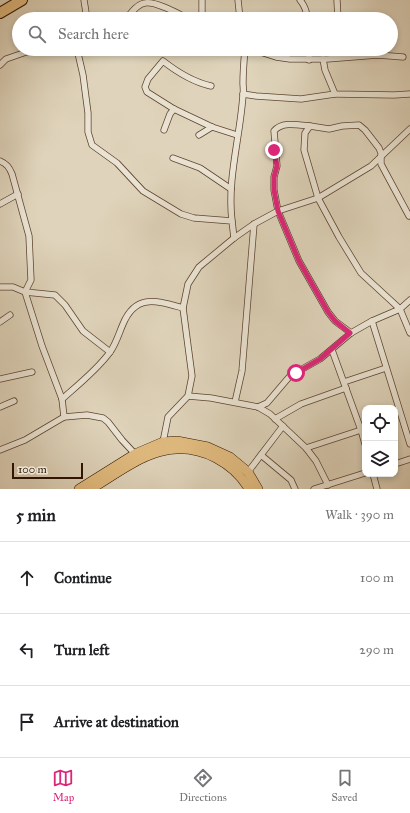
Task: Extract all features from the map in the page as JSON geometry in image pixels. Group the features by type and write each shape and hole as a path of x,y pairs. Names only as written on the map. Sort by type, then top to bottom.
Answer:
{"highway":[{"path":"0,13 12,3 22,0"}],"main road":[{"path":"78,489 135,454 164,442 177,441 230,457 248,472 258,489"},
{"path":"91,489 144,457 169,449 207,450 240,475 249,489"}],"street":[{"path":"84,0 86,12"},
{"path":"201,12 202,0"},
{"path":"238,0 239,12"},
{"path":"300,0 304,5 306,12"},
{"path":"336,0 337,12"},
{"path":"132,12 137,6 145,3 155,4 173,12"},
{"path":"0,65 6,59 15,56"},
{"path":"79,56 83,75 88,113 88,132 92,145 117,163 143,191 181,214 194,218 232,222"},
{"path":"234,238 231,188 243,94 244,56"},
{"path":"273,56 309,60 367,56"},
{"path":"390,56 402,57"},
{"path":"323,60 325,70 335,94"},
{"path":"211,86 196,81 175,70 163,61 148,79 145,87 147,92 174,109 212,127 237,135"},
{"path":"243,94 251,96 301,99 335,94 410,94"},
{"path":"164,130 170,114 174,109"},
{"path":"350,333 335,321 328,312 299,261 278,211 274,190 274,177 277,166 274,131 277,126 310,126 329,129 342,126 359,125 380,148 382,153 382,164 409,216"},
{"path":"310,126 305,133 304,150 318,198 338,237 361,273 400,310 410,333"},
{"path":"199,135 212,127"},
{"path":"164,442 168,417 188,396 192,376 183,308 188,284 198,267 254,224 278,211 318,198 371,166 410,129"},
{"path":"173,158 200,168 231,188"},
{"path":"0,161 9,167 29,236 32,280 25,292 42,346 62,400 64,417"},
{"path":"0,204 18,194"},
{"path":"234,402 242,371 254,224"},
{"path":"0,287 13,286 25,292 55,295 65,305 83,331 110,352"},
{"path":"62,400 110,352 126,317 133,308 144,301 152,300 183,308"},
{"path":"258,407 267,403 290,376 320,359 350,333 372,321 400,310 410,300"},
{"path":"0,322 10,314"},
{"path":"372,321 410,444"},
{"path":"332,350 364,441"},
{"path":"275,419 301,404 386,368"},
{"path":"0,380 32,372"},
{"path":"188,396 234,402 258,407 270,414 306,448 316,461 328,485"},
{"path":"0,407 14,401"},
{"path":"0,450 25,440 64,417 87,415 103,418 108,422 135,454"},
{"path":"248,472 283,426"},
{"path":"306,448 361,430"},
{"path":"261,455 290,480 295,489"},
{"path":"398,463 410,459"},
{"path":"314,489 362,474"},
{"path":"374,477 377,489"}],"route":[{"path":"274,150 277,166 274,177 274,190 278,211 299,261 328,312 335,321 350,333 320,359 296,373"}]}
